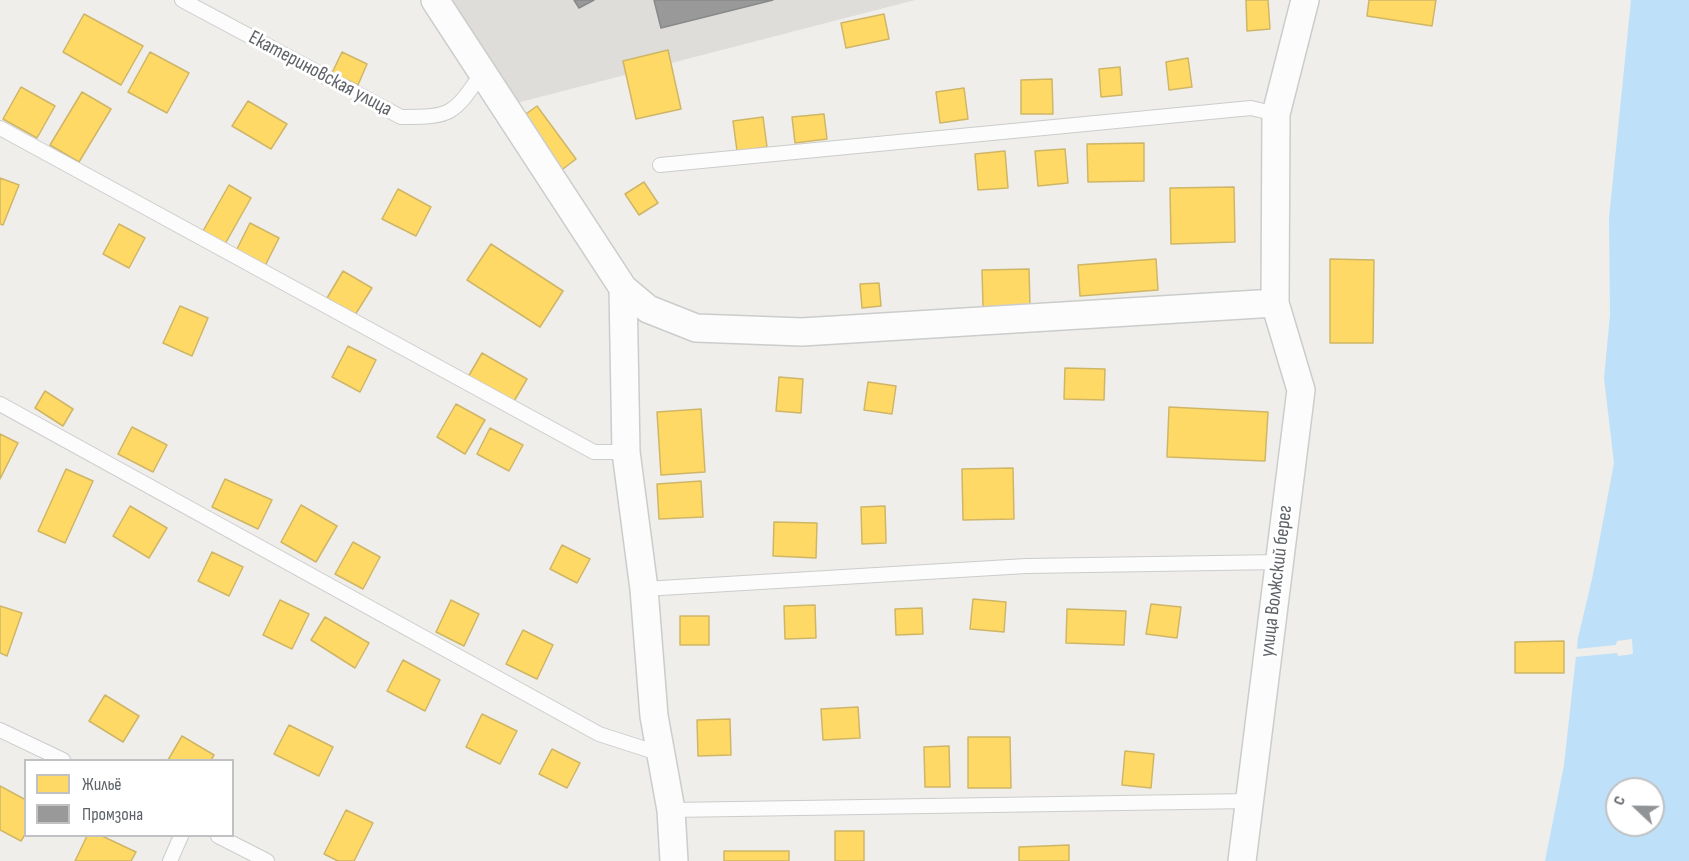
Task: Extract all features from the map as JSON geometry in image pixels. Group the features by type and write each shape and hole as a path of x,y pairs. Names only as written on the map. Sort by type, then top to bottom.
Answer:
{"street":[{"path":"435,0 622,288 648,309 696,328 802,332 1275,303"},
{"name":"улица Волжский берег","path":"1242,861 1301,390 1275,303 1276,114 1305,0"},
{"path":"622,288 626,452 644,589 654,716 671,810 674,861"}],"lane":[{"name":"Екатериновская улица","path":"182,0 401,117 436,117 460,105 482,73"},
{"path":"660,165 1251,108 1276,114"},
{"path":"0,128 594,452 626,452"},
{"path":"0,404 599,734 661,754"},
{"path":"644,589 1026,566 1280,562"},
{"path":"0,730 61,759"},
{"path":"671,810 1250,801"},
{"path":"170,861 181,837"},
{"path":"220,837 267,861"}],"shaded area":[{"path":"442,0 915,0 509,105"}],"water":[{"path":"1631,0 1689,0 1689,861 1545,861 1564,765 1578,638 1592,579 1614,463 1604,378 1610,315 1609,218"}],"pier":[{"path":"1632,639 1633,654 1618,656 1617,653 1575,657 1576,649 1616,645 1617,641"}],"building: Жильё":[{"path":"1246,0 1268,0 1270,29 1247,31"},
{"path":"1369,0 1436,0 1432,26 1367,16"},
{"path":"84,14 143,46 121,85 63,52"},
{"path":"884,14 889,39 846,48 841,23"},
{"path":"668,50 681,109 636,119 623,61"},
{"path":"150,52 189,73 167,113 128,92"},
{"path":"342,52 367,64 358,85 332,73"},
{"path":"1188,58 1192,87 1169,90 1166,62"},
{"path":"1120,67 1122,95 1101,97 1099,69"},
{"path":"1052,79 1053,114 1021,114 1021,80"},
{"path":"21,87 55,106 37,138 3,119"},
{"path":"964,88 968,119 940,123 936,92"},
{"path":"82,92 111,109 79,162 50,145"},
{"path":"248,101 287,124 271,149 232,126"},
{"path":"537,106 576,159 555,175 516,121"},
{"path":"824,114 827,139 795,143 792,117"},
{"path":"763,117 767,147 737,151 733,121"},
{"path":"1144,143 1144,181 1088,182 1087,144"},
{"path":"1065,149 1068,183 1038,186 1035,151"},
{"path":"1005,151 1008,188 978,190 975,154"},
{"path":"0,178 19,185 3,225 0,224"},
{"path":"644,182 658,203 639,215 625,194"},
{"path":"229,185 251,198 225,244 203,231"},
{"path":"1234,187 1235,242 1171,244 1170,188"},
{"path":"398,189 431,207 416,236 382,219"},
{"path":"250,223 279,238 265,266 236,251"},
{"path":"119,224 145,238 129,268 103,254"},
{"path":"491,244 563,291 540,327 467,280"},
{"path":"1156,259 1158,290 1080,296 1078,265"},
{"path":"1330,259 1374,260 1373,343 1330,343"},
{"path":"1029,269 1030,306 983,307 982,270"},
{"path":"343,271 372,288 355,315 327,298"},
{"path":"879,283 881,306 862,308 860,284"},
{"path":"180,306 208,318 192,356 163,343"},
{"path":"348,346 376,360 360,392 332,377"},
{"path":"482,353 527,379 513,403 468,377"},
{"path":"1065,368 1105,369 1104,400 1064,399"},
{"path":"779,377 803,379 801,413 776,411"},
{"path":"868,382 896,386 892,414 864,410"},
{"path":"45,391 73,409 63,426 35,408"},
{"path":"456,404 485,420 465,454 437,437"},
{"path":"1169,407 1268,412 1265,461 1167,457"},
{"path":"701,409 705,472 661,475 657,412"},
{"path":"132,427 167,445 153,472 118,454"},
{"path":"490,428 523,445 509,471 477,454"},
{"path":"0,434 18,443 0,479"},
{"path":"1013,468 1014,519 963,520 962,469"},
{"path":"66,469 93,481 65,543 38,531"},
{"path":"225,479 272,500 258,529 212,507"},
{"path":"701,481 703,517 659,519 657,484"},
{"path":"301,505 337,526 316,562 281,542"},
{"path":"130,506 167,528 149,558 113,536"},
{"path":"885,506 886,543 862,544 861,507"},
{"path":"774,522 817,523 816,558 773,556"},
{"path":"353,542 380,557 363,589 335,574"},
{"path":"562,545 590,559 577,583 550,569"},
{"path":"212,552 243,567 229,596 198,581"},
{"path":"973,599 1006,602 1004,632 970,629"},
{"path":"280,600 309,614 292,649 263,635"},
{"path":"451,600 479,614 464,646 436,632"},
{"path":"1151,604 1181,607 1177,638 1146,634"},
{"path":"815,605 816,638 785,639 784,606"},
{"path":"0,606 22,613 7,656 0,653"},
{"path":"922,608 923,634 896,635 895,609"},
{"path":"1067,609 1126,611 1124,645 1066,643"},
{"path":"680,616 709,616 709,645 680,645"},
{"path":"325,617 369,643 355,668 311,640"},
{"path":"523,630 553,645 537,679 506,664"},
{"path":"1564,641 1564,673 1515,673 1515,642"},
{"path":"403,660 440,680 425,711 387,691"},
{"path":"105,695 139,716 123,742 89,721"},
{"path":"858,707 860,738 823,740 821,709"},
{"path":"482,714 517,731 500,764 466,747"},
{"path":"730,719 731,755 698,756 697,720"},
{"path":"289,725 333,747 319,776 274,754"},
{"path":"182,736 214,755 212,759 169,759"},
{"path":"968,737 1010,737 1011,788 968,788"},
{"path":"949,746 950,787 925,787 924,747"},
{"path":"552,749 580,763 567,788 539,774"},
{"path":"1125,751 1154,754 1151,788 1122,785"},
{"path":"0,786 24,799 24,836 21,841 0,830"},
{"path":"346,810 373,823 354,861 338,861 324,854"},
{"path":"835,831 864,831 864,861 835,861"},
{"path":"87,837 104,837 136,852 131,861 75,861"},
{"path":"1069,845 1069,861 1019,861 1019,847"},
{"path":"724,851 789,851 789,861 724,861"}],"building: Промзона":[{"path":"574,0 594,0 579,8"},
{"path":"654,0 773,0 661,28"}]}
